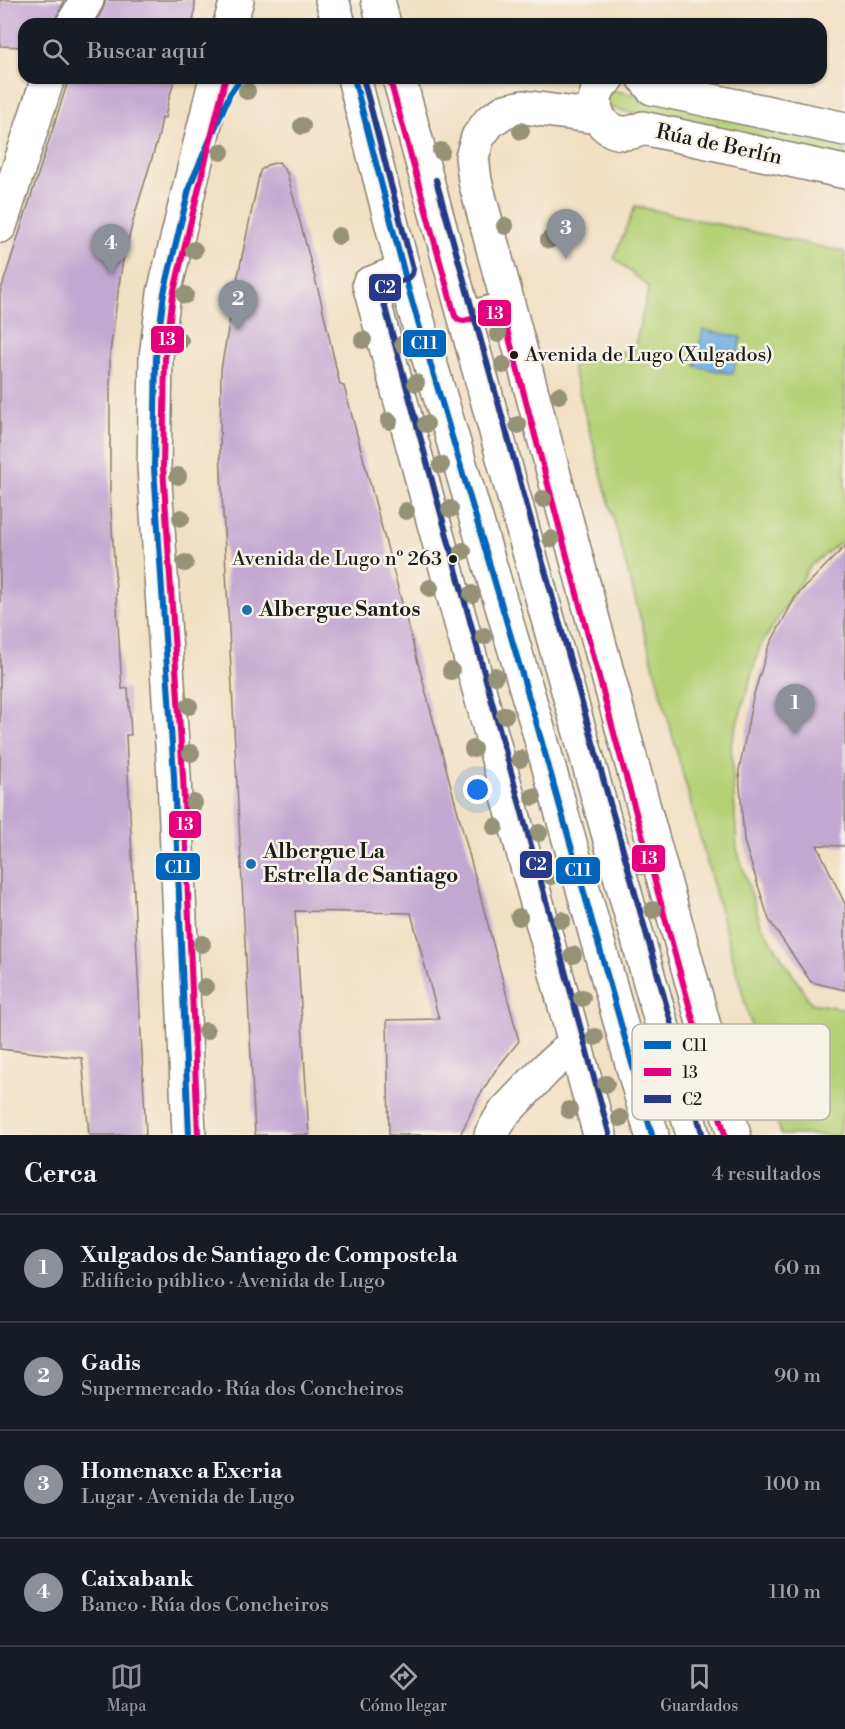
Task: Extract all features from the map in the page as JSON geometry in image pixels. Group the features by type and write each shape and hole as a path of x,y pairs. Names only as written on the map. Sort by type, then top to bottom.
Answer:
{"street":[{"path":"76,18 87,0"},
{"path":"232,18 237,0"},
{"path":"378,0 382,18"},
{"path":"0,226 46,84"},
{"path":"189,1135 174,776 154,467 156,357 164,293 215,84"},
{"path":"190,184 230,94 237,84"},
{"path":"356,84 404,270 537,725 632,1064"},
{"path":"401,84 662,1024"},
{"path":"598,117 595,104 596,94 602,84"},
{"name":"Rúa de Berlín","path":"649,84 652,88 845,129"},
{"name":"Rúa de Berlín","path":"704,1024 475,181 472,157 478,137 490,121 505,111 523,107 598,117 604,125 615,132 624,134 643,128 845,172"},
{"path":"404,270 369,284 600,1135"},
{"path":"491,1135 503,1114 546,1069 575,1043"},
{"path":"648,1120 652,1135"},
{"path":"689,1120 693,1135"},
{"name":"Rúa de Berlín","path":"731,1120 735,1135"}],"lane":[{"path":"463,312 508,300"}],"green space":[{"path":"608,89 845,141 845,159 605,107"},
{"path":"635,206 845,252 845,539 811,565 760,647 731,744 737,849 761,925 811,1003 845,1009 845,1107 838,1135 781,1135 777,1120 830,1120 830,1024 751,1024 572,366 634,349 649,287 614,258"}],"water":[{"path":"703,330 741,337 733,374 695,366"}],"building":[{"path":"0,0 65,0 56,18 18,18 18,47 0,46"},
{"path":"106,0 195,0 194,18 98,18"},
{"path":"67,84 173,84 123,260 110,353 110,494 122,689 128,688 131,735 126,735 146,1135 89,1135 82,1058 0,1049 0,293"},
{"path":"279,162 287,173 320,297 340,385 344,386 519,1041 495,1071 478,1098 460,1135 389,1135 387,1020 439,1019 411,913 295,911 309,1135 255,1135 220,451 221,369 260,171 267,165"},
{"path":"845,546 845,846 817,845 845,904 845,990 811,982 769,920 744,841 739,771 753,697 768,648 796,596"}],"transit line":[{"name":"13","path":"198,1135 183,776 163,467 165,358 173,295 224,84"},
{"name":"C11","path":"189,1135 174,776 154,467 156,357 164,293 190,185 230,94 237,84"},
{"name":"C11","path":"356,84 409,291 537,725 632,1064"},
{"name":"C2","path":"365,84 413,269 409,278 380,289 609,1133"},
{"name":"13","path":"391,84 455,316 464,321 502,311 615,737 694,1024"},
{"name":"C2","path":"436,180 672,1024"},
{"name":"C11","path":"648,1120 652,1135"},
{"name":"C2","path":"698,1120 702,1133"},
{"name":"13","path":"721,1120 725,1135"}],"place":[{"name":"Homenaxe a Exeria","path":"566,259"},
{"name":"Caixabank","path":"111,274"},
{"name":"Gadis","path":"238,330"},
{"name":"Avenida de Lugo (Xulgados)","path":"514,355"},
{"name":"Avenida de Lugo nº 263","path":"453,559"},
{"name":"Albergue Santos","path":"247,610"},
{"name":"Xulgados de Santiago de Compostela","path":"795,734"},
{"name":"Albergue La Estrella de Santiago","path":"251,864"}]}
